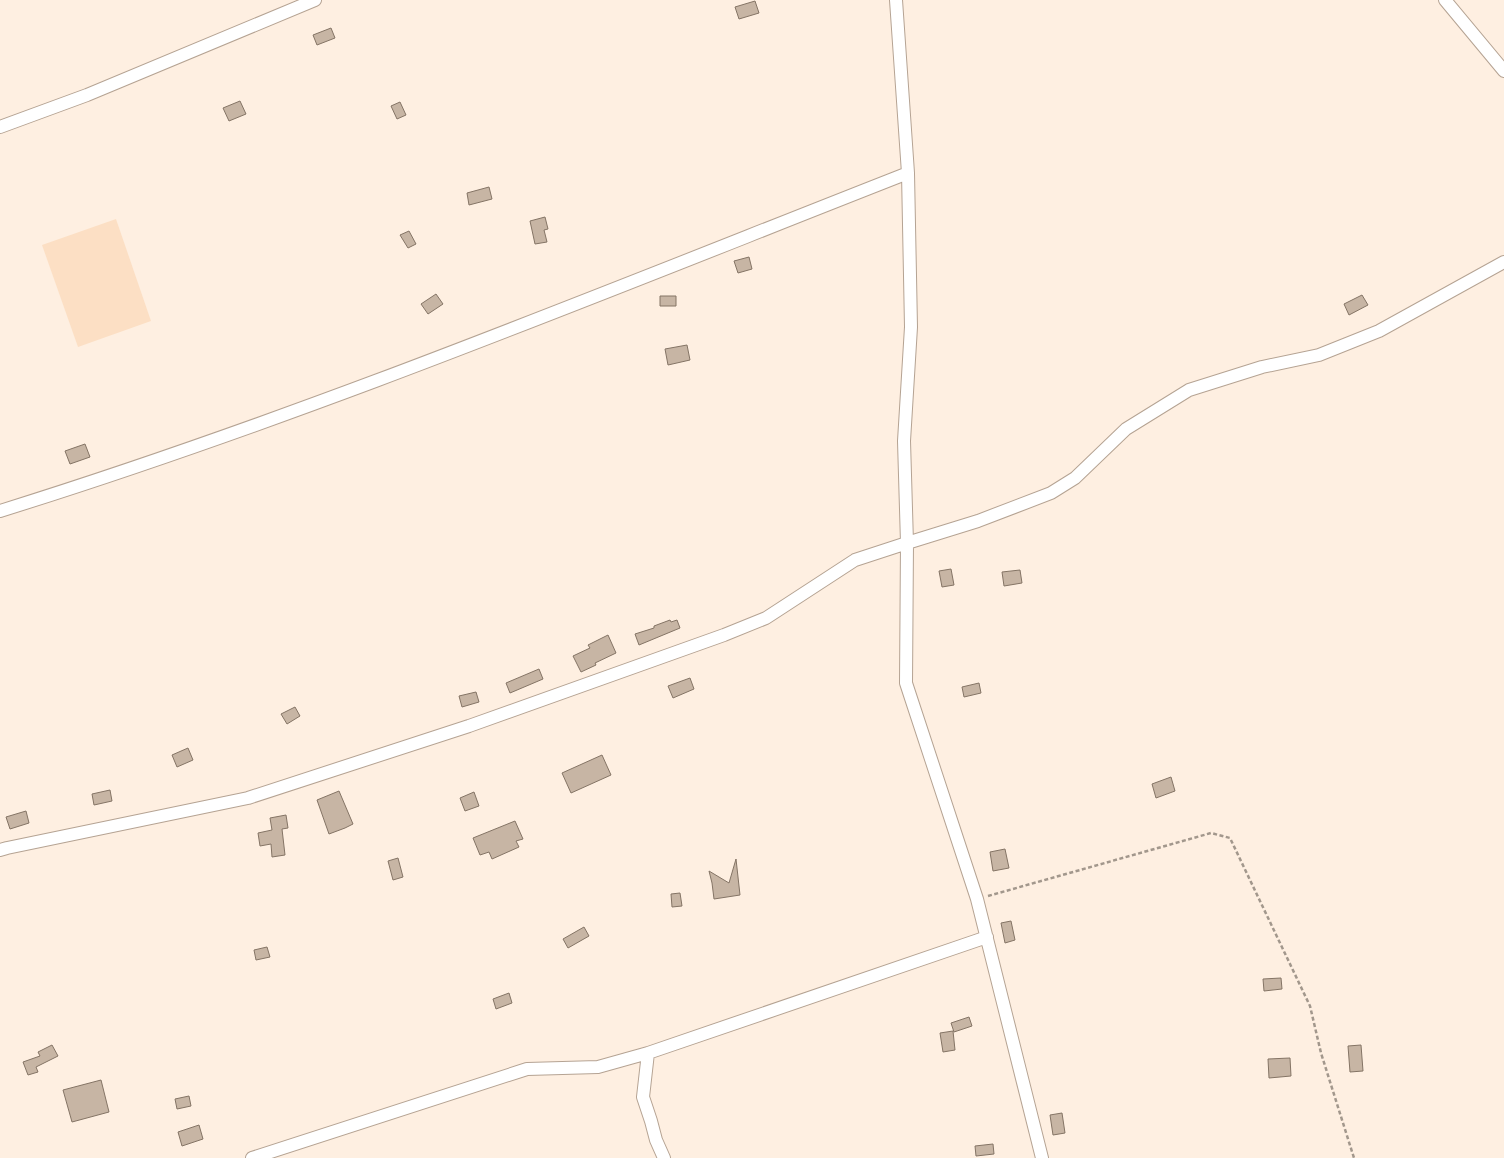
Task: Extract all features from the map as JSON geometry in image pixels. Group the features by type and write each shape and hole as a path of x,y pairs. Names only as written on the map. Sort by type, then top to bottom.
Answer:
{"street":[{"path":"0,127 86,95 315,0"},
{"path":"896,0 908,173 911,327 904,441 907,542 906,683 977,899 1042,1158"},
{"path":"1445,0 1504,70"},
{"path":"0,511 68,490 359,388 908,173"},
{"path":"0,850 248,798 469,726 724,635 766,618 856,560 907,542 978,522 1051,493 1075,478 1126,429 1188,390 1262,367 1319,355 1378,331 1504,262"},
{"path":"252,1158 527,1069 598,1067 648,1053 987,937"},
{"path":"648,1053 643,1097 656,1140 664,1158"}],"path":[{"path":"977,899 1211,833 1230,838 1310,1006 1321,1053 1354,1158"}],"shaded area":[{"path":"116,219 151,321 78,347 42,245"}],"building":[{"path":"755,1 759,13 739,19 735,7"},
{"path":"331,28 335,38 317,45 313,35"},
{"path":"240,101 246,114 229,121 223,108"},
{"path":"400,102 406,115 397,119 391,106"},
{"path":"489,187 492,199 469,205 467,193"},
{"path":"545,217 548,229 544,230 547,242 535,244 530,221"},
{"path":"409,231 416,244 408,248 400,235"},
{"path":"749,257 752,269 738,273 734,261"},
{"path":"436,294 443,304 428,314 421,304"},
{"path":"1362,295 1368,305 1349,315 1344,304"},
{"path":"660,296 676,296 676,306 660,306"},
{"path":"687,345 690,360 668,365 665,349"},
{"path":"85,444 90,457 70,464 65,451"},
{"path":"951,569 954,585 942,587 939,571"},
{"path":"1020,570 1022,583 1004,586 1002,572"},
{"path":"670,620 671,622 677,620 680,628 639,645 635,634"},
{"path":"608,635 616,653 581,672 573,656 590,648 588,645"},
{"path":"539,669 543,679 510,693 506,683"},
{"path":"690,678 694,689 673,698 668,686"},
{"path":"979,683 981,693 964,697 962,687"},
{"path":"476,692 479,702 462,707 459,696"},
{"path":"295,707 300,716 287,724 281,714"},
{"path":"188,748 193,760 177,767 172,755"},
{"path":"602,755 611,775 571,793 562,773"},
{"path":"1171,777 1175,791 1156,798 1152,784"},
{"path":"110,790 112,801 94,805 92,794"},
{"path":"339,791 353,824 329,834 317,800"},
{"path":"474,792 479,806 465,811 460,798"},
{"path":"26,811 29,823 10,829 6,817"},
{"path":"286,815 288,828 282,829 285,855 272,857 271,844 260,846 258,833 272,830 270,818"},
{"path":"515,821 523,839 516,841 519,847 492,859 489,852 480,855 473,838"},
{"path":"1005,849 1009,868 993,871 990,852"},
{"path":"398,858 403,877 393,880 388,861"},
{"path":"736,859 740,895 714,899 709,871 729,883"},
{"path":"680,893 682,906 672,907 671,894"},
{"path":"1011,921 1015,940 1005,943 1001,923"},
{"path":"584,927 589,936 568,948 563,939"},
{"path":"267,947 270,957 256,960 254,950"},
{"path":"1281,978 1282,989 1264,991 1263,979"},
{"path":"509,993 512,1003 496,1009 493,999"},
{"path":"969,1017 972,1026 954,1032 951,1023"},
{"path":"953,1031 955,1050 943,1052 940,1033"},
{"path":"52,1045 58,1056 36,1067 38,1072 28,1075 23,1062 40,1056 38,1052"},
{"path":"1361,1045 1363,1071 1350,1072 1348,1046"},
{"path":"1290,1058 1291,1076 1269,1078 1268,1059"},
{"path":"101,1080 109,1112 72,1122 63,1090"},
{"path":"189,1096 191,1106 177,1109 175,1099"},
{"path":"1062,1113 1065,1133 1053,1135 1050,1115"},
{"path":"199,1125 203,1139 182,1146 178,1132"},
{"path":"993,1144 994,1154 976,1156 975,1146"}]}
